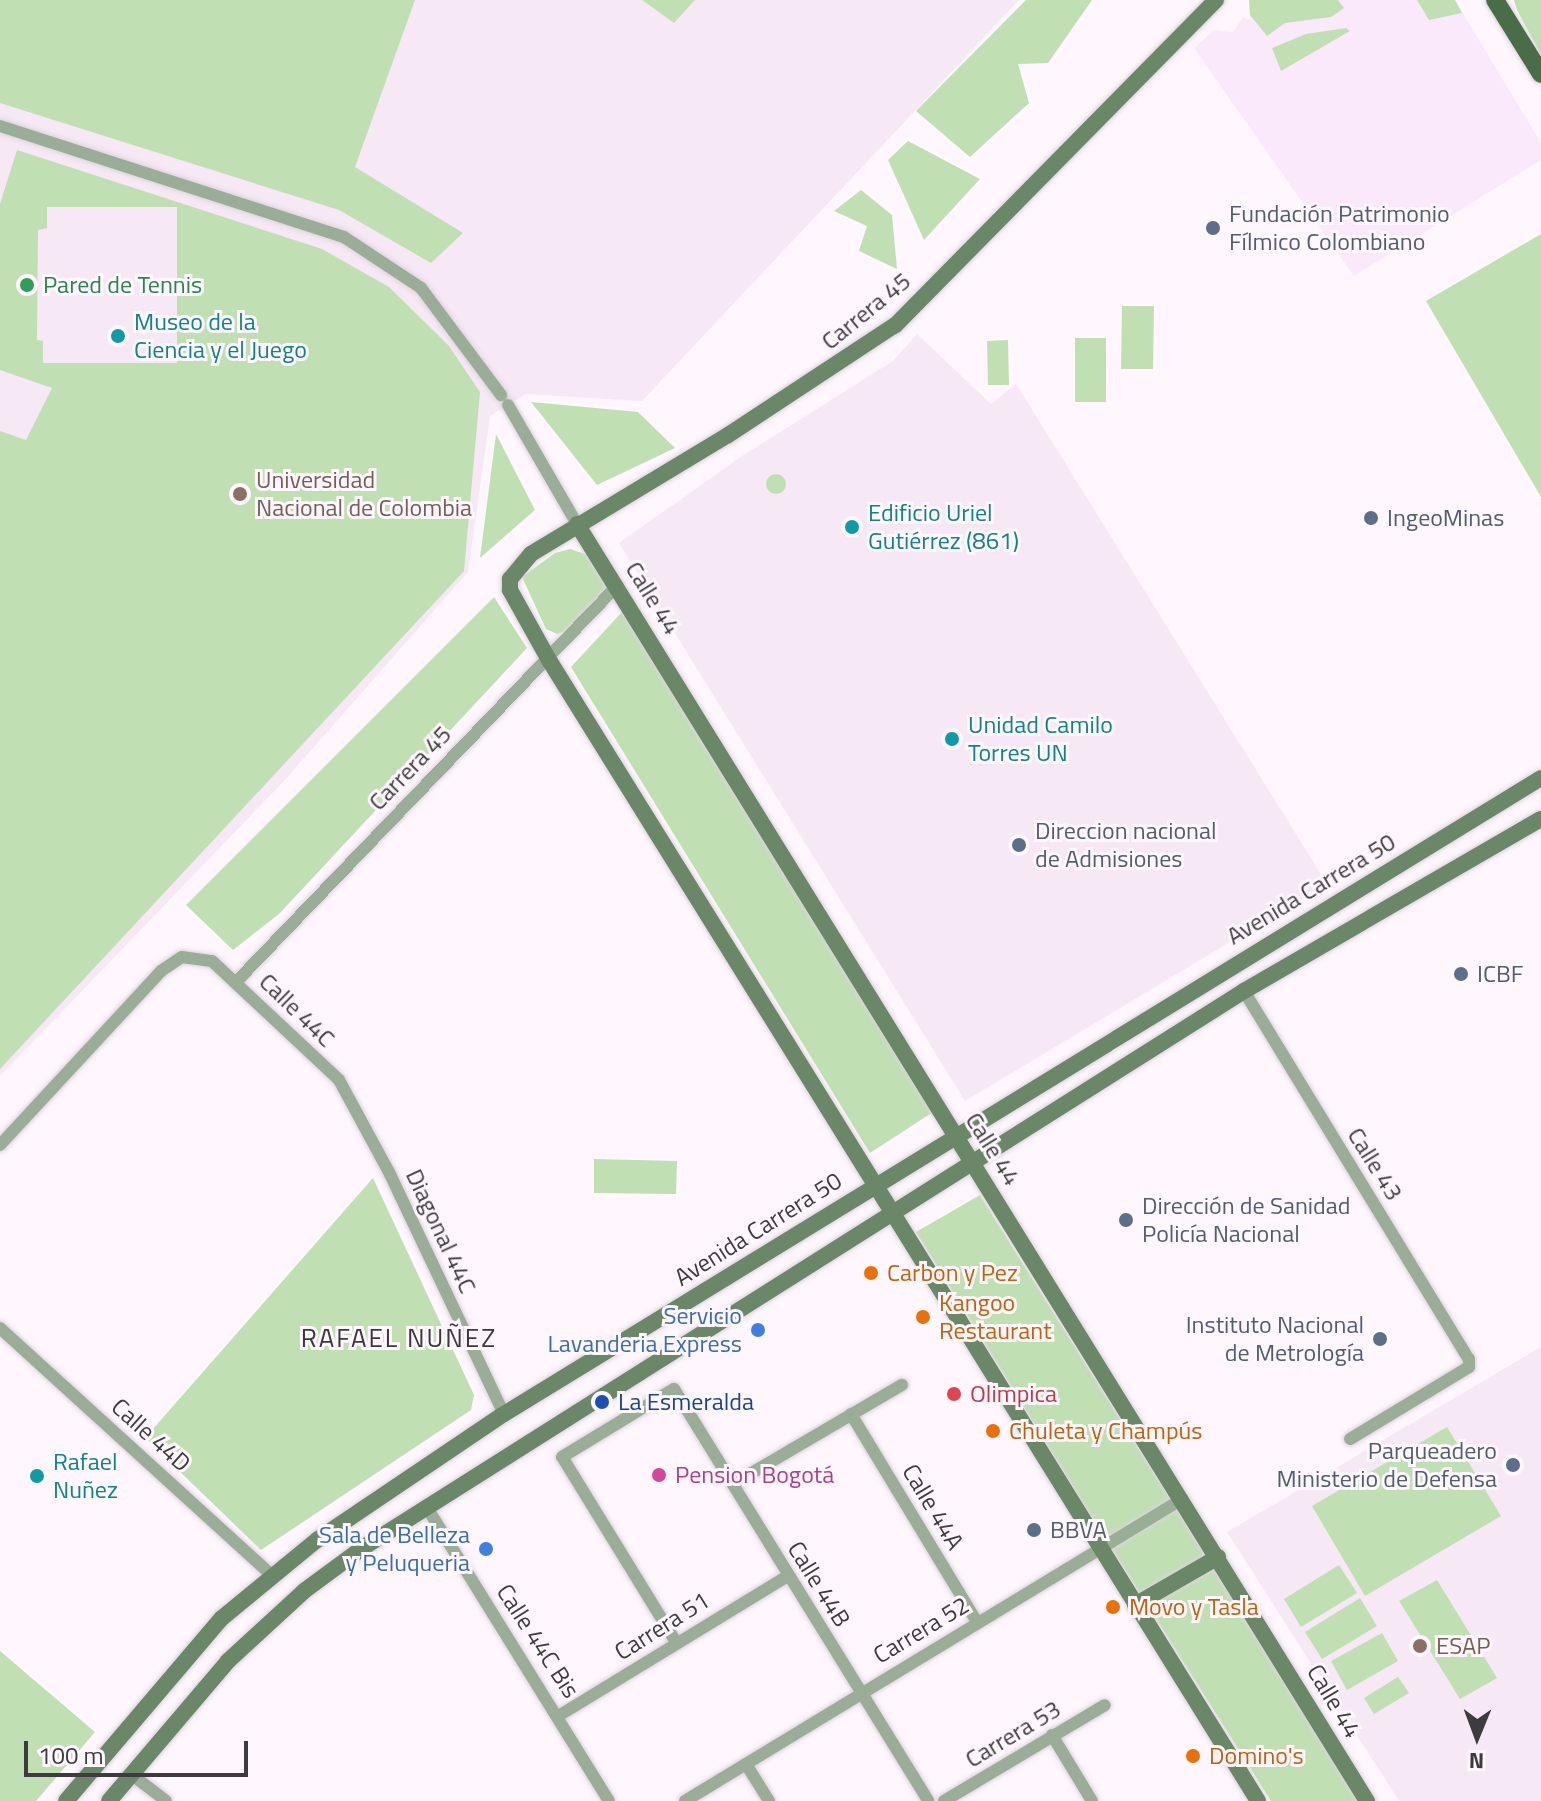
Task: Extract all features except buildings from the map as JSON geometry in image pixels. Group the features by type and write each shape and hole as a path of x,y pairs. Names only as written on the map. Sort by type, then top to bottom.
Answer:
{"main road":[{"path":"1495,0 1541,74"},
{"path":"1507,0 1519,38"}],"street":[{"name":"Carrera 45","path":"549,660 510,590 513,571 577,524 682,464 895,325 1216,0"},
{"path":"0,126 344,237 421,288 505,400 577,524"},
{"name":"Calle 44","path":"577,524 1367,1801"},
{"name":"Carrera 45","path":"236,982 617,586"},
{"path":"549,660 1258,1801"},
{"name":"Avenida Carrera 50","path":"66,1801 204,1637 271,1575 504,1414 955,1133 1541,778"},
{"path":"109,1801 228,1661 294,1601 426,1506 893,1215 1244,991 1541,819"},
{"name":"Calle 44C","path":"0,1145 161,971 192,956 212,961 236,982 339,1080 357,1112"},
{"name":"Calle 43","path":"1244,991 1469,1359 1469,1367 1350,1439"},
{"name":"Diagonal 44C","path":"357,1112 504,1414"},
{"name":"Calle 44D","path":"0,1328 271,1575"},
{"path":"733,1484 902,1385"},
{"name":"Calle 44B","path":"676,1642 562,1457 674,1389 928,1801"},
{"name":"Calle 44A","path":"851,1414 977,1622"},
{"name":"Carrera 52","path":"685,1801 1182,1499"},
{"name":"Calle 44C Bis","path":"426,1506 560,1715 609,1801"},
{"path":"1135,1605 1218,1557"},
{"name":"Carrera 51","path":"560,1715 788,1576"},
{"name":"Carrera 53","path":"944,1801 1105,1705"},
{"path":"1052,1735 1092,1801"},
{"path":"746,1764 769,1801"},
{"path":"131,1774 166,1801"}],"shaded area":[{"name":"Universidad Nacional de Colombia","path":"0,0 1019,0 642,401 526,394 490,416 468,572 283,782 0,1076"},
{"path":"1249,0 1455,0 1541,143 1541,160 1354,276 1194,48 1214,30 1233,32 1243,17 1250,20"},
{"path":"917,334 991,404 1016,384 1327,884 965,1101 619,543 742,456 893,361"},
{"name":"ESAP","path":"1541,1347 1541,1801 1399,1801 1227,1532"}],"green space":[{"path":"0,0 415,0 355,167 463,233 431,263 339,210 0,103"},
{"path":"642,0 695,0 674,23"},
{"path":"1026,0 1092,0 1048,63 1018,64 1029,103 970,157 916,111"},
{"path":"1249,0 1338,0 1344,8 1331,17 1285,23 1267,36 1250,15"},
{"path":"1417,0 1455,0 1462,13 1429,20"},
{"path":"1514,0 1541,0 1541,55 1517,10"},
{"path":"1346,28 1350,31 1281,71 1272,48 1306,34"},
{"path":"908,141 980,179 924,240 888,160"},
{"path":"17,150 322,249 389,287 449,346 480,392 464,571 0,1069 0,431 26,440 52,388 0,370 0,204","holes":["47,207 177,207 177,363 43,363 43,341 37,340 38,230 47,228"]},
{"path":"861,190 892,215 897,269 859,251 867,226 834,211"},
{"path":"1541,234 1541,497 1426,301"},
{"path":"1122,306 1154,306 1153,369 1121,369"},
{"path":"1075,338 1106,338 1106,402 1075,402"},
{"path":"1008,340 1009,385 988,385 987,341"},
{"path":"531,402 638,412 675,448 597,485"},
{"path":"496,434 535,510 480,558"},
{"path":"776,474 783,477 786,484 783,491 776,494 769,491 766,484 769,477"},
{"path":"570,549 588,555 609,585 567,631 557,634 546,629 522,577 555,553"},
{"path":"494,597 527,648 279,914 233,950 186,905"},
{"path":"622,612 933,1112 870,1153 571,667"},
{"path":"594,1159 677,1161 676,1194 594,1193"},
{"path":"373,1178 474,1395 471,1410 261,1550 145,1438"},
{"path":"980,1195 1358,1801 1271,1801 1093,1519 916,1232"},
{"path":"1447,1427 1501,1516 1365,1596 1312,1506"},
{"path":"1339,1565 1357,1593 1301,1627 1284,1599"},
{"path":"1437,1580 1497,1678 1460,1699 1399,1601"},
{"path":"1360,1598 1377,1626 1322,1659 1305,1632"},
{"path":"1382,1633 1398,1661 1347,1690 1331,1661"},
{"path":"0,1651 95,1732 36,1801 0,1801"},
{"path":"1398,1677 1409,1693 1374,1714 1364,1698"}],"place":[{"name":"Fundación Patrimonio Fílmico Colombiano","path":"1213,228"},
{"name":"Pared de Tennis","path":"27,285"},
{"name":"Museo de la Ciencia y el Juego","path":"118,336"},
{"name":"Universidad Nacional de Colombia","path":"240,494"},
{"name":"IngeoMinas","path":"1371,518"},
{"name":"Edificio Uriel Gutiérrez (861)","path":"852,527"},
{"name":"Unidad Camilo Torres UN","path":"952,739"},
{"name":"Direccion nacional de Admisiones","path":"1019,845"},
{"name":"ICBF","path":"1461,974"},
{"name":"Dirección de Sanidad Policía Nacional","path":"1126,1220"},
{"name":"Carbon y Pez","path":"871,1273"},
{"name":"Kangoo Restaurant","path":"923,1317"},
{"name":"Servicio Lavanderia Express","path":"758,1330"},
{"name":"Instituto Nacional de Metrología","path":"1380,1339"},
{"name":"Olimpica","path":"954,1394"},
{"name":"La Esmeralda","path":"602,1402"},
{"name":"Chuleta y Champús","path":"993,1431"},
{"name":"Parqueadero Ministerio de Defensa","path":"1513,1465"},
{"name":"Pension Bogotá","path":"659,1475"},
{"name":"Rafael Nuñez","path":"37,1476"},
{"name":"BBVA","path":"1034,1530"},
{"name":"Sala de Belleza y Peluqueria","path":"486,1549"},
{"name":"Movo y Tasla","path":"1113,1607"},
{"name":"ESAP","path":"1420,1646"},
{"name":"Domino's","path":"1193,1756"}],"district":[{"name":"RAFAEL NUÑEZ","path":"399,1338"}]}
